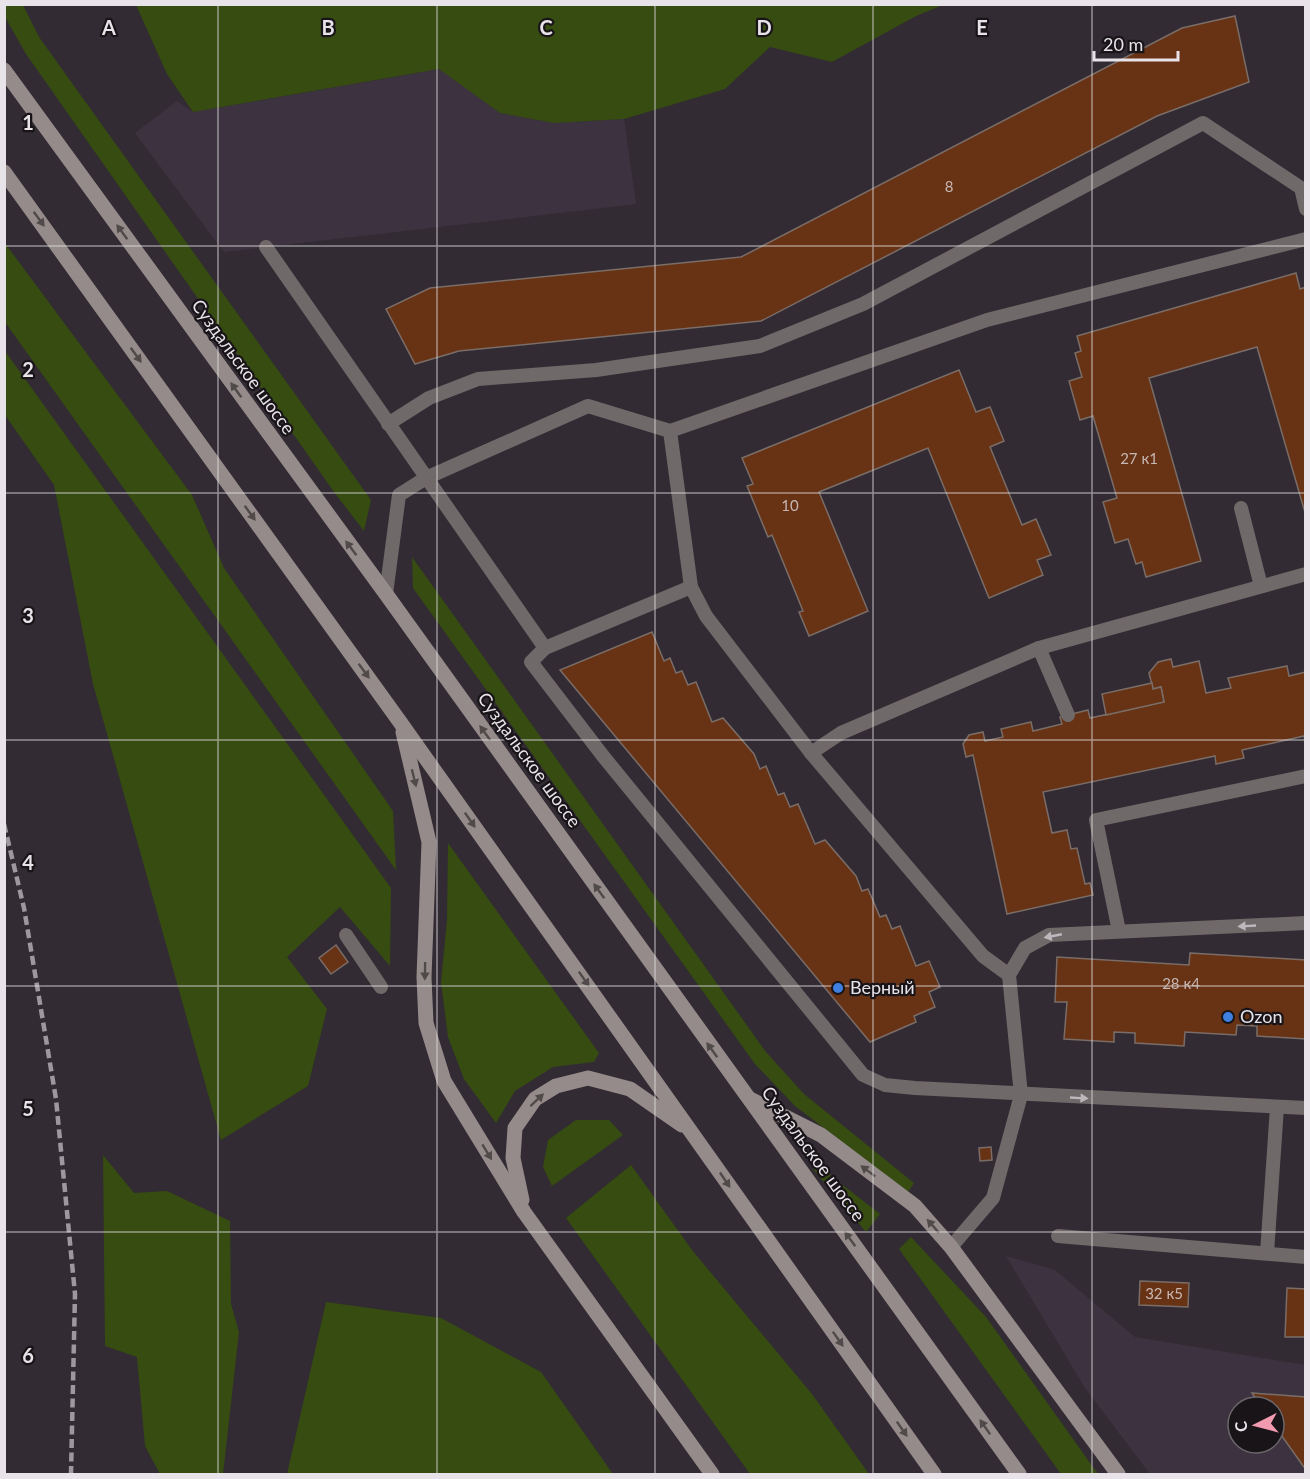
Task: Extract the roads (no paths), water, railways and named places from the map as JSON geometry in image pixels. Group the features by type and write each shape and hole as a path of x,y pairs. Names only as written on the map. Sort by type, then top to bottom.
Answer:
{"main road":[{"name":"Суздальское шоссе","path":"5,70 386,594 1019,1474"},
{"path":"4,172 400,722 934,1474"},
{"path":"400,722 429,842 424,977 426,1023 444,1081 524,1212 712,1474"},
{"path":"524,1212 513,1158 515,1128 535,1099 556,1086 588,1078 630,1089 692,1132"},
{"path":"746,1097 821,1135 915,1206 951,1247 1118,1474"}],"lane":[{"path":"388,424 429,398 478,379 596,370 760,346 863,304 1203,123 1301,188 1305,209"},
{"path":"386,594 399,495 426,478 588,405 670,431 987,320 1305,239"},
{"path":"266,247 545,648"},
{"path":"670,431 691,587 706,616 811,753 983,956 1009,975"},
{"path":"1241,508 1261,586"},
{"path":"811,753 841,734 1039,648 1305,574"},
{"path":"691,587 545,648 531,662 603,756 863,1075 885,1085 1021,1095 1305,1108"},
{"path":"1039,648 1068,715"},
{"path":"1119,931 1096,820 1305,776"},
{"path":"951,1247 993,1198 1021,1095 1009,975 1025,948 1049,934 1305,923"},
{"path":"346,935 381,987"},
{"path":"1267,1253 1276,1107"},
{"path":"1058,1236 1305,1257"}],"railway":[{"path":"4,824 24,908 56,1099 75,1294 71,1474"}],"place":[{"name":"Верный","path":"838,988"},
{"name":"Ozon","path":"1228,1017"}]}
